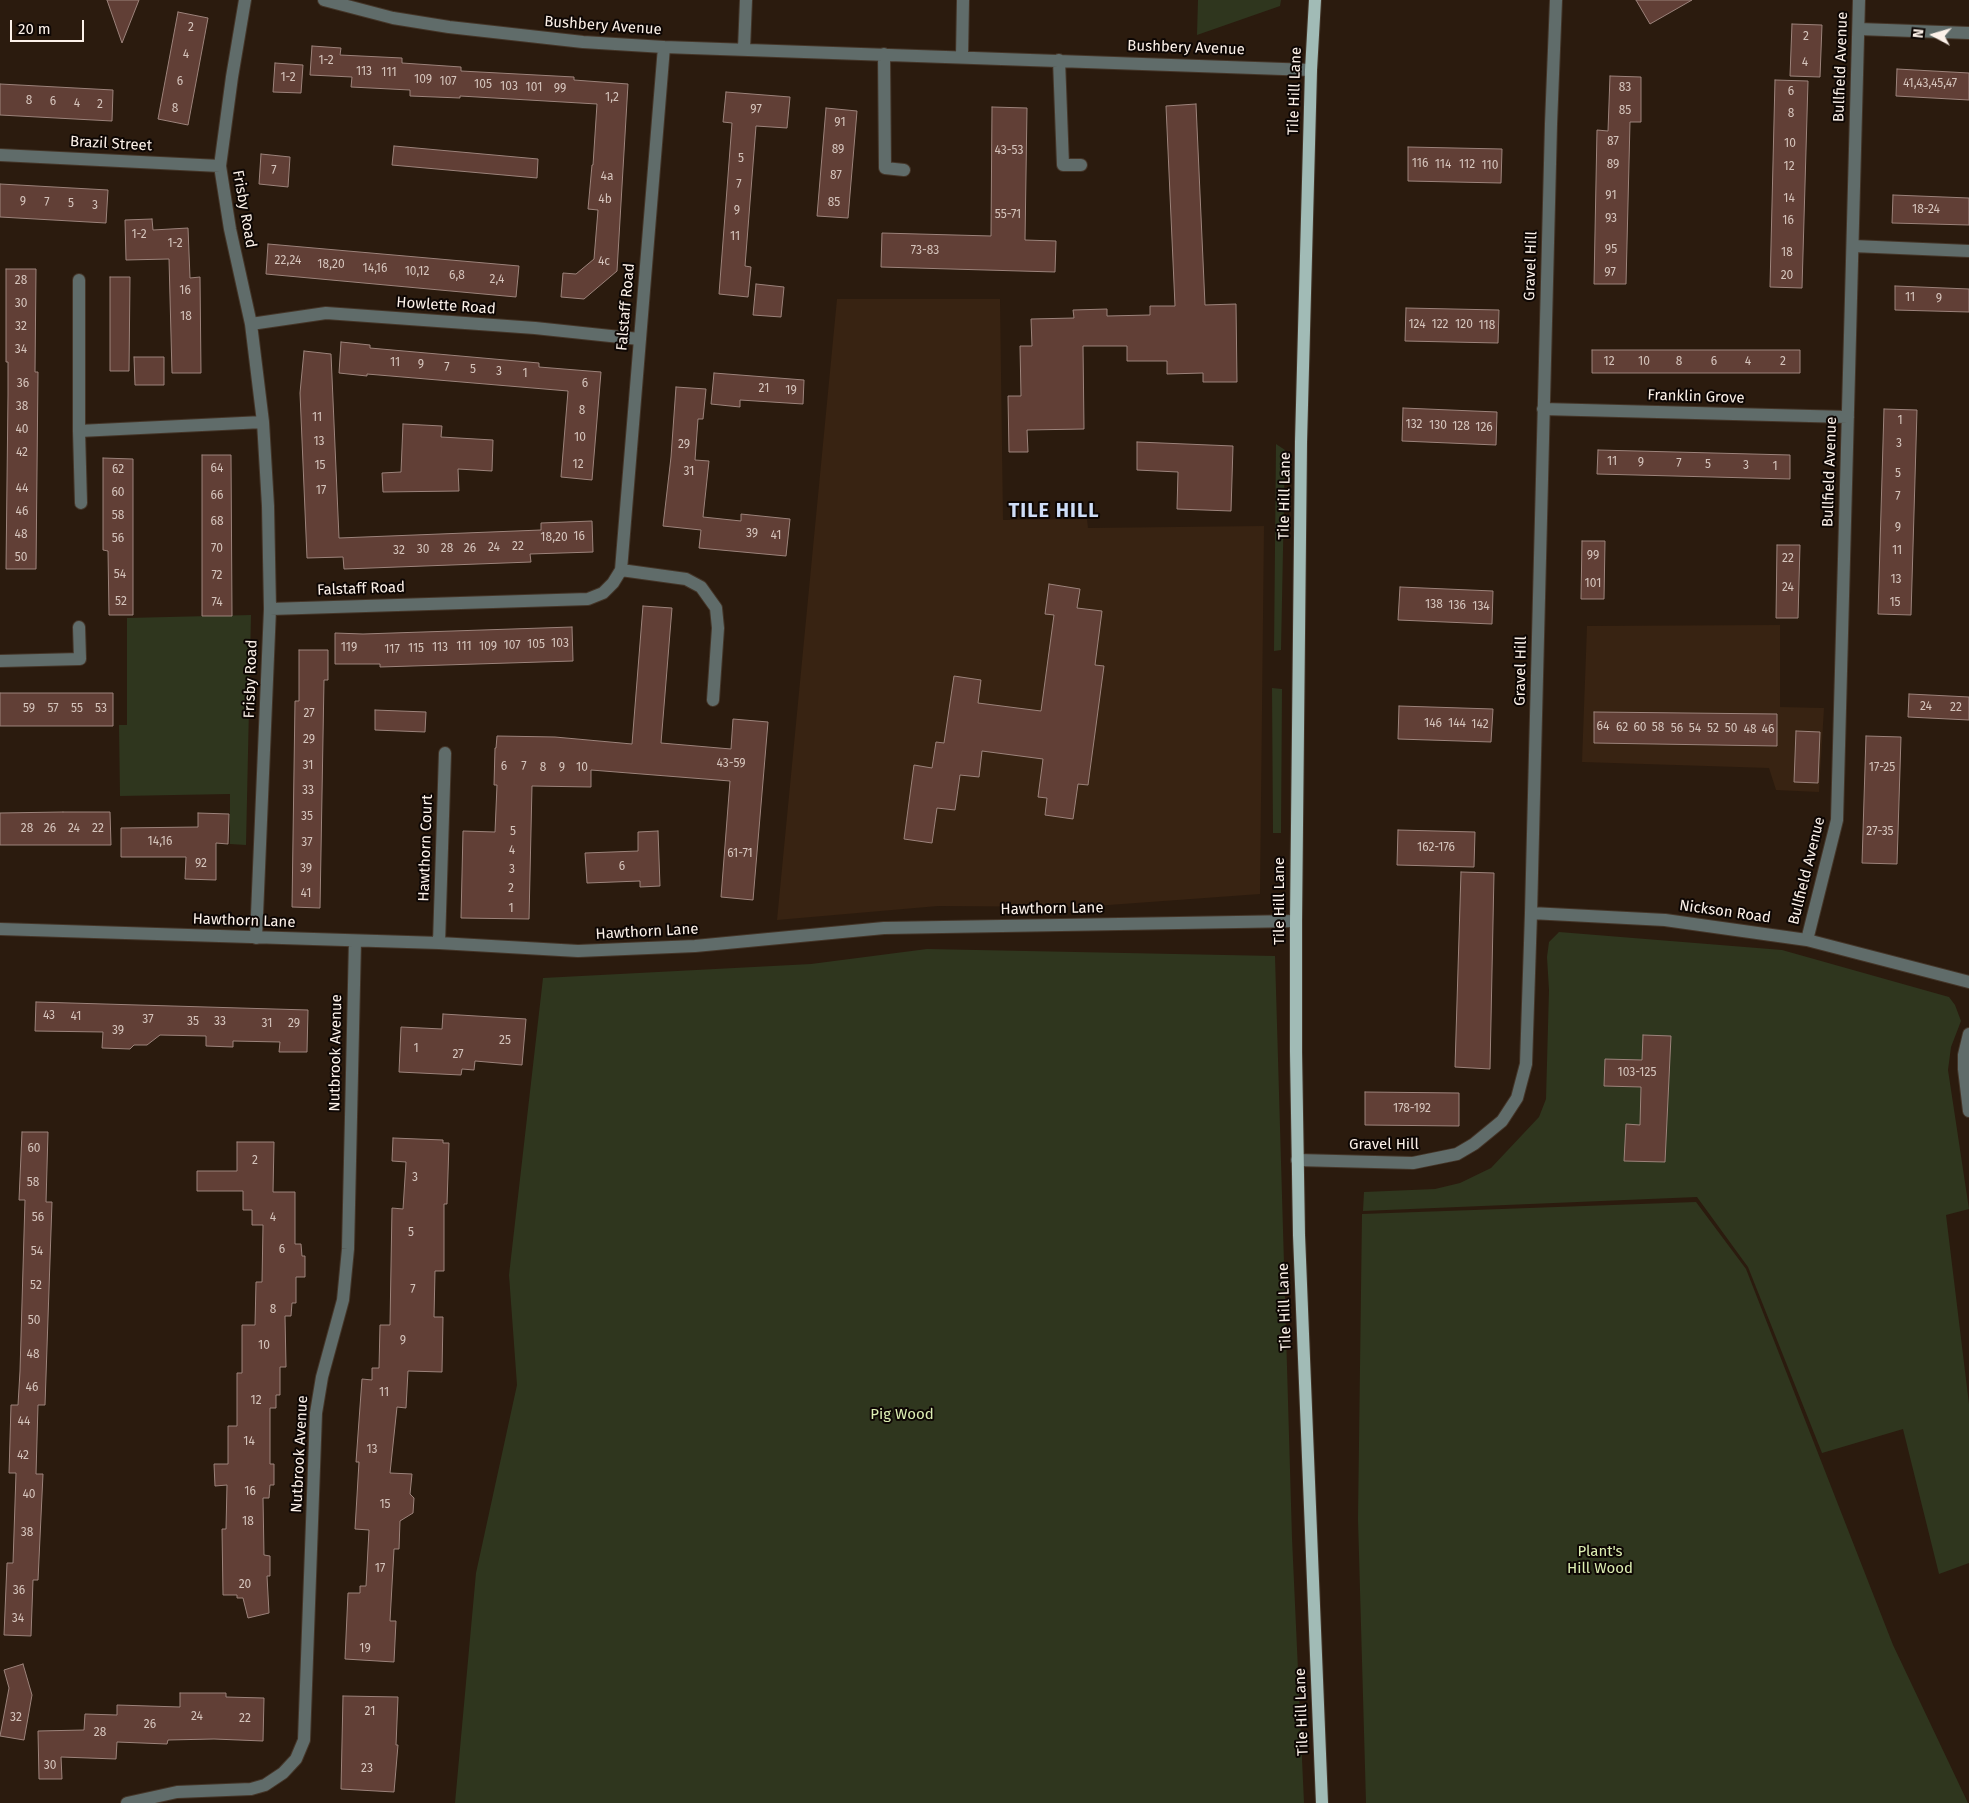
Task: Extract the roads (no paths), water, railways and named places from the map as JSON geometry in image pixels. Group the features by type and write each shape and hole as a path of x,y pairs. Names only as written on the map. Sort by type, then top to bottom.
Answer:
{"main road":[{"name":"Tile Hill Lane","path":"1315,0 1311,70 1301,442 1296,921 1297,1160 1300,1274 1322,1803"}],"street":[{"name":"Frisby Road","path":"245,0 220,166 230,229 251,324 263,422 268,506 270,608 256,938"},
{"name":"Bushbery Avenue","path":"324,0 393,18 449,27 536,37 664,46 1311,70"},
{"path":"744,49 746,0"},
{"path":"962,56 963,0"},
{"name":"Gravel Hill","path":"1297,1160 1413,1163 1436,1160 1457,1154 1474,1144 1502,1122 1517,1098 1526,1064 1556,0"},
{"name":"Bullfield Avenue","path":"1807,940 1837,820 1859,0"},
{"path":"1858,29 1969,33"},
{"name":"Falstaff Road","path":"270,608 588,599 603,593 613,583 621,570 664,46"},
{"path":"884,54 885,168 904,170"},
{"path":"1059,60 1063,165 1081,165"},
{"name":"Brazil Street","path":"0,155 220,166"},
{"path":"1853,246 1969,251"},
{"path":"78,280 81,504"},
{"name":"Howlette Road","path":"251,324 326,313 535,328 640,339"},
{"name":"Franklin Grove","path":"1543,409 1848,417"},
{"path":"79,431 263,422"},
{"path":"621,570 686,579 702,587 716,608 718,628 713,700"},
{"path":"0,661 80,659 79,627"},
{"name":"Hawthorn Court","path":"439,943 445,753"},
{"name":"Nickson Road","path":"1531,914 1665,920 1807,940 1969,982"},
{"name":"Hawthorn Lane","path":"0,929 355,942 439,943 578,951 694,946 884,928 1296,921"},
{"name":"Nutbrook Avenue","path":"128,1803 176,1792 251,1790 266,1785 283,1773 296,1759 304,1740 316,1413 322,1377 343,1300 348,1249 355,942"},
{"path":"1969,1034 1964,1055 1964,1069 1969,1111"}],"district":[{"name":"TILE HILL","path":"1054,511"}],"park label":[{"name":"Pig Wood","path":"902,1415"},
{"name":"Plant's Hill Wood","path":"1600,1560"}]}
